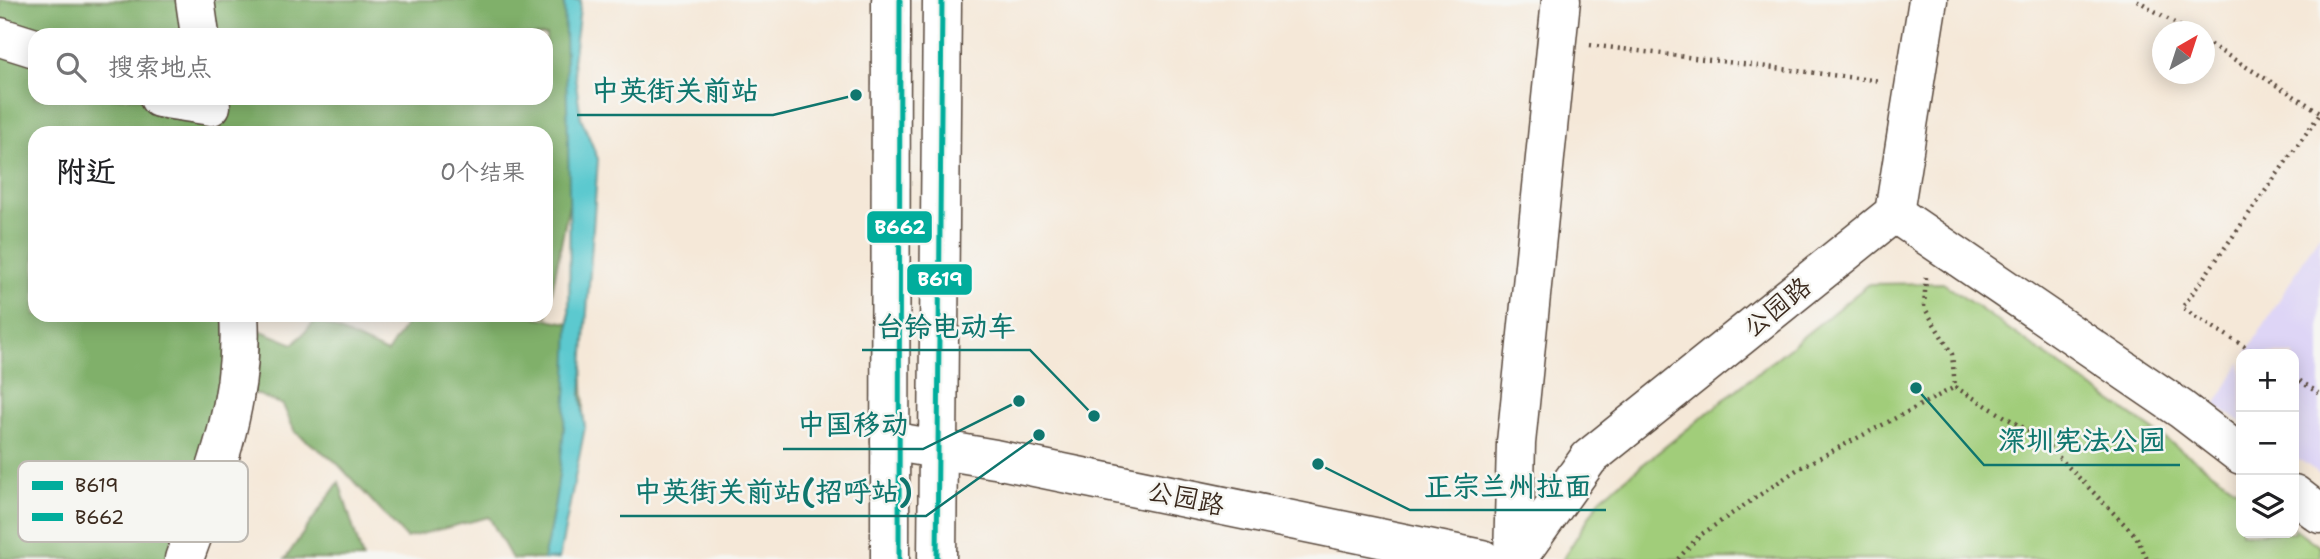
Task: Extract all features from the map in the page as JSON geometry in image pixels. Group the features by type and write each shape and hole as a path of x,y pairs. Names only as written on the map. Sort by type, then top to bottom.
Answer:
{"street":[{"path":"195,0 199,28"},
{"path":"890,559 891,0"},
{"path":"937,559 942,0"},
{"path":"1515,559 1516,443 1561,0"},
{"path":"1928,0 1894,213 2181,410 2236,451"},
{"path":"0,37 28,46"},
{"path":"186,105 212,112"},
{"name":"公园路","path":"1515,559 1589,458 1894,213"},
{"path":"219,461 232,414 238,368 239,322"},
{"name":"公园路","path":"890,441 1482,559"},
{"path":"2299,498 2320,514"},
{"path":"184,559 190,542"}],"path":[{"path":"2137,0 2171,21"},
{"path":"1558,41 1894,83"},
{"path":"2215,48 2320,113 2182,308 2248,349"},
{"path":"1929,237 1924,307 1952,354 1955,387"},
{"path":"2299,380 2320,394"},
{"path":"1678,559 1699,536 1798,469 1955,387"},
{"path":"1955,387 2039,437 2136,536 2147,559"}],"shaded area":[{"path":"2320,233 2320,474 2299,459 2299,349 2249,349"},
{"path":"2236,370 2236,419 2215,405"}],"green space":[{"path":"0,0 564,0 576,167 553,286 553,126 28,126 28,322 250,322 249,326 294,344 314,322 320,322 387,353 407,322 553,320 580,325 584,406 551,559 512,559 489,517 406,538 336,462 295,432 283,405 242,388 219,461 18,461 18,542 194,542 189,559 0,559"},
{"path":"1943,283 2236,488 2236,538 2299,538 2299,532 2320,547 2320,559 1563,559 1601,498 1869,284"},
{"path":"339,482 363,559 285,559"}],"water":[{"path":"564,0 581,0 573,62 581,118 598,159 581,396 585,427 559,559 543,559 559,471 568,350 569,200"}],"transit line":[{"name":"B662","path":"899,559 900,0"},
{"name":"B619","path":"937,559 942,0"}],"place":[{"name":"中英街关前站","path":"856,95"},
{"name":"深圳宪法公园","path":"1916,388"},
{"name":"中国移动","path":"1019,401"},
{"name":"台铃电动车","path":"1094,416"},
{"name":"中英街关前站(招呼站)","path":"1039,435"},
{"name":"正宗兰州拉面","path":"1318,464"}]}
